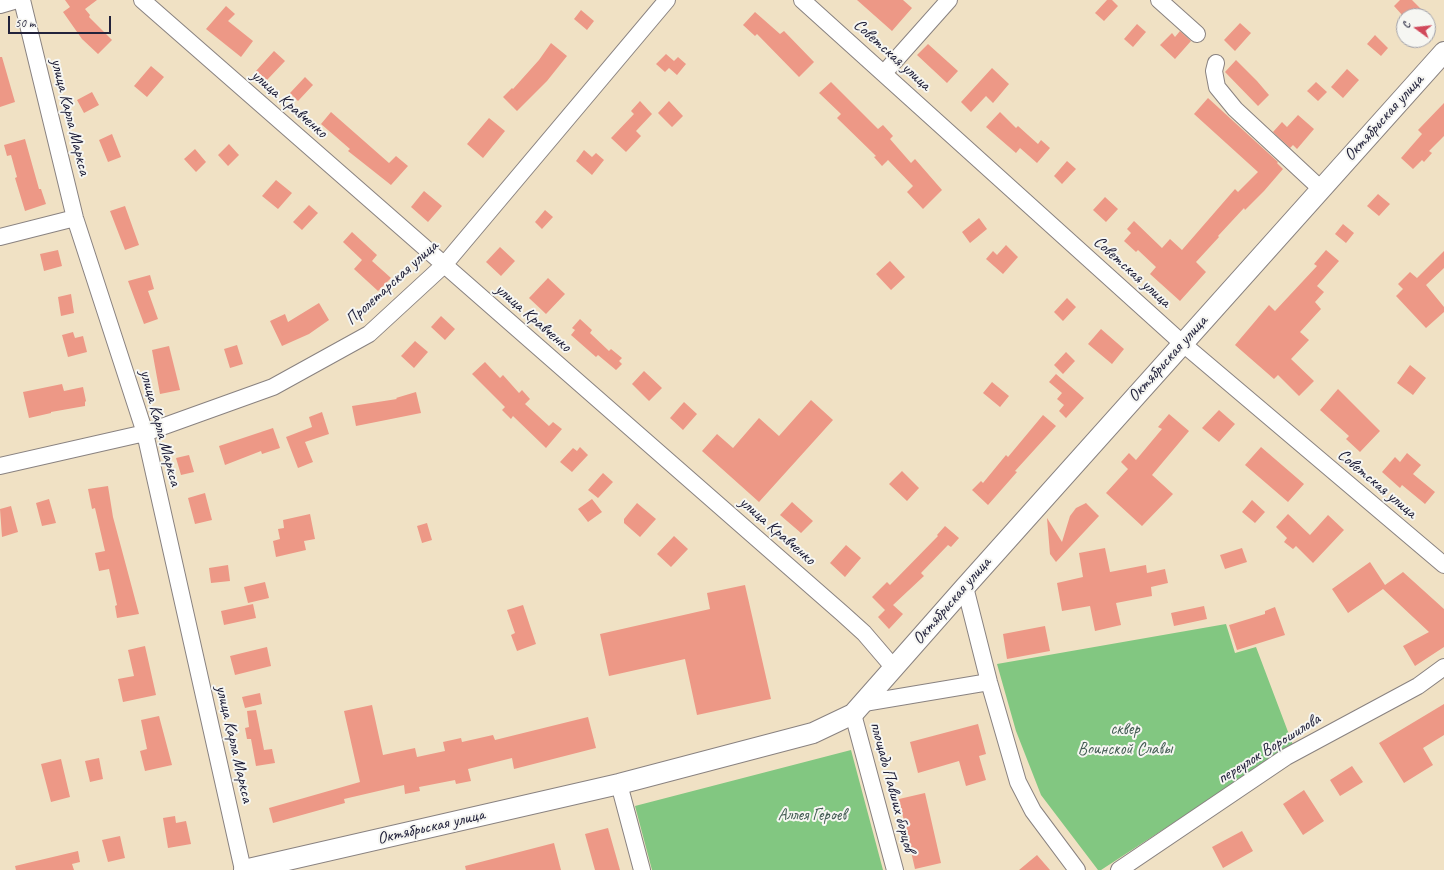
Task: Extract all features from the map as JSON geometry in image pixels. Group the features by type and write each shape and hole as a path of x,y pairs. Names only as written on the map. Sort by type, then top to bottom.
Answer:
{"main road":[{"name":"Октябрьская улица","path":"244,870 619,784 813,733 858,708 964,587 1444,52"}],"street":[{"path":"0,5 17,0"},
{"name":"улица Карла Маркса","path":"22,0 75,218 145,433 244,870"},
{"name":"улица Кравченко","path":"142,0 843,614 864,633 894,668"},
{"name":"Пролетарская улица","path":"0,466 145,433 273,387 369,334 444,265 667,0"},
{"name":"Советская улица","path":"802,0 1182,343 1444,565"},
{"path":"884,73 949,0"},
{"path":"1159,0 1197,34"},
{"path":"1216,63 1214,71 1217,87 1235,109 1321,189"},
{"path":"0,238 75,218"},
{"path":"964,587 989,682 1018,782 1033,810 1077,870"},
{"name":"переулок Ворошилова","path":"1119,870 1286,757 1418,686 1444,667"},
{"path":"858,708 989,682"},
{"name":"площадь Павших борцов","path":"858,708 895,870"},
{"path":"619,784 642,870"}],"green space":[{"name":"сквер Воинской Славы","path":"1226,624 1235,653 1256,647 1293,745 1101,870 1098,870 1041,795 1016,731 997,664"},
{"name":"Аллея Героев","path":"851,750 883,870 652,870 635,806"}],"building":[{"path":"65,0 97,0 85,9 90,15 89,17 112,40 98,54 82,39 63,12 70,7"},
{"path":"857,0 903,0 912,8 892,31"},
{"path":"1107,0 1112,0 1118,6 1104,21 1095,13"},
{"path":"1400,0 1412,0 1420,8 1396,8 1394,6"},
{"path":"226,6 235,14 228,21 253,41 241,57 206,29"},
{"path":"581,10 594,21 587,30 574,19"},
{"path":"755,12 780,34 784,31 814,62 799,77 757,34 755,36 743,25"},
{"path":"1240,23 1251,33 1235,51 1224,40"},
{"path":"1137,24 1146,32 1133,47 1124,39"},
{"path":"1180,31 1191,41 1175,59 1160,45 1172,33 1175,37"},
{"path":"1375,35 1388,48 1381,56 1367,44"},
{"path":"551,43 567,56 547,81 517,111 503,97 512,88 513,89 539,60"},
{"path":"928,44 958,71 947,83 917,55"},
{"path":"274,51 285,61 267,80 256,71"},
{"path":"666,54 674,61 678,57 686,64 677,75 669,68 665,72 656,64"},
{"path":"0,57 2,57 15,102 0,107"},
{"path":"1236,60 1269,95 1258,106 1225,72"},
{"path":"151,66 164,77 147,97 134,86"},
{"path":"992,68 1009,84 993,103 986,96 971,112 961,102"},
{"path":"1347,69 1359,80 1343,98 1331,87"},
{"path":"305,77 313,85 298,101 290,93"},
{"path":"831,82 878,129 883,125 893,136 890,139 911,163 915,159 942,190 923,209 907,192 913,186 888,160 882,166 874,157 876,156 837,118 841,114 819,93"},
{"path":"1316,82 1327,92 1318,101 1307,91"},
{"path":"92,92 99,105 84,113 77,100"},
{"path":"1208,98 1278,162 1277,163 1283,169 1245,210 1244,208 1196,262 1206,272 1180,301 1150,274 1156,267 1138,250 1136,252 1124,241 1131,233 1127,229 1134,221 1162,248 1170,239 1182,250 1235,189 1238,192 1258,172 1194,114"},
{"path":"640,101 652,114 636,131 641,136 626,152 611,138 634,114 631,111"},
{"path":"669,101 683,116 672,127 658,113"},
{"path":"1444,103 1444,136 1429,151 1432,153 1424,162 1422,160 1413,169 1401,158 1422,134 1418,130"},
{"path":"331,112 389,163 396,156 408,166 391,185 348,151 350,149 321,124"},
{"path":"1000,112 1016,128 1018,126 1038,144 1041,140 1050,148 1037,163 1020,148 1016,153 986,127"},
{"path":"1298,115 1314,129 1297,149 1293,145 1290,148 1273,132 1282,122 1287,127"},
{"path":"489,118 505,131 483,158 467,144"},
{"path":"112,134 121,157 108,162 99,140"},
{"path":"25,139 39,189 41,189 46,204 25,211 15,178 17,177 11,155 7,156 4,145"},
{"path":"229,144 239,155 228,166 218,155"},
{"path":"195,149 206,162 196,172 184,159"},
{"path":"584,150 592,157 596,153 604,160 592,175 576,161"},
{"path":"1067,161 1076,169 1062,184 1054,176"},
{"path":"276,180 292,193 278,209 262,196"},
{"path":"424,191 442,206 428,222 411,207"},
{"path":"1378,194 1390,204 1379,216 1367,206"},
{"path":"1105,197 1118,209 1106,222 1093,210"},
{"path":"309,205 318,213 302,230 293,222"},
{"path":"125,206 139,245 125,250 110,211"},
{"path":"545,210 553,217 542,229 535,222"},
{"path":"979,218 987,229 970,243 962,232"},
{"path":"1343,224 1354,233 1346,243 1335,234"},
{"path":"352,232 377,255 372,261 391,278 378,291 354,269 362,260 343,242"},
{"path":"1006,245 1018,257 1003,274 986,259 993,251 997,255"},
{"path":"500,247 515,261 501,276 486,262"},
{"path":"58,250 62,266 44,271 40,254"},
{"path":"1326,250 1339,261 1317,286 1324,292 1315,302 1321,309 1300,332 1309,340 1291,359 1314,381 1299,396 1278,375 1274,379 1235,345 1269,305 1275,311 1317,266 1314,264"},
{"path":"1444,251 1444,268 1426,285 1444,307 1444,312 1426,328 1396,296 1403,289 1398,284 1410,272 1417,278"},
{"path":"890,261 905,277 891,290 876,274"},
{"path":"150,275 154,289 148,291 158,319 144,324 128,281"},
{"path":"548,278 565,294 546,314 529,298"},
{"path":"71,294 74,313 61,316 58,297"},
{"path":"1067,298 1076,307 1063,321 1054,312"},
{"path":"319,303 329,320 309,334 282,346 270,321 285,314 288,322"},
{"path":"441,316 455,329 445,340 431,327"},
{"path":"580,319 592,330 590,333 609,351 611,349 622,358 619,361 622,364 616,370 598,355 596,357 571,335 575,330 572,328"},
{"path":"1101,329 1124,349 1112,364 1088,344"},
{"path":"73,332 75,338 83,336 87,352 68,357 62,335"},
{"path":"415,341 428,352 414,368 401,356"},
{"path":"237,345 243,364 230,368 224,349"},
{"path":"169,346 180,390 160,394 152,350"},
{"path":"1066,352 1075,361 1063,374 1054,365"},
{"path":"485,362 500,378 503,375 519,393 522,390 530,399 525,404 549,426 553,422 562,429 546,448 513,416 511,419 502,410 505,407 472,374"},
{"path":"1410,365 1426,378 1413,395 1397,383"},
{"path":"644,371 662,388 649,401 632,384"},
{"path":"1056,374 1084,398 1066,418 1059,411 1064,405 1057,399 1062,393 1049,382"},
{"path":"992,382 1009,396 1000,407 983,393"},
{"path":"62,384 64,391 83,387 86,401 85,406 51,412 29,418 23,392"},
{"path":"1338,389 1380,431 1360,452 1346,439 1349,436 1320,410"},
{"path":"416,392 421,413 356,426 352,406 397,399 396,398"},
{"path":"811,400 833,420 759,502 702,451 717,434 733,448 759,418 779,436"},
{"path":"684,402 697,414 683,430 670,418"},
{"path":"1219,410 1235,424 1219,442 1202,428"},
{"path":"322,412 329,434 305,442 313,462 298,468 286,437 312,427 309,417"},
{"path":"1169,414 1189,431 1152,475 1173,494 1142,526 1106,493 1128,469 1121,462 1129,453 1136,460 1162,429 1158,427"},
{"path":"1043,415 1056,426 1015,471 1017,472 988,505 972,490 981,481 983,483 1006,455 1008,457"},
{"path":"273,428 280,448 262,454 261,451 225,465 219,446"},
{"path":"580,447 588,455 572,472 560,462 573,448 577,451"},
{"path":"1261,447 1304,484 1288,502 1245,465"},
{"path":"1407,453 1421,465 1413,474 1435,492 1425,504 1402,485 1400,488 1382,472 1395,457 1400,462"},
{"path":"189,455 194,472 181,475 176,458"},
{"path":"902,471 919,488 907,501 889,484"},
{"path":"603,473 613,482 598,498 588,490"},
{"path":"108,486 113,517 139,614 117,618 115,606 117,605 109,569 99,571 95,553 105,551 95,508 92,509 88,489"},
{"path":"205,493 212,520 195,524 188,498"},
{"path":"49,499 56,523 42,526 36,503"},
{"path":"592,499 602,512 588,522 578,509"},
{"path":"1252,500 1265,512 1255,523 1242,512"},
{"path":"792,502 813,521 801,533 780,515"},
{"path":"637,503 656,519 640,537 624,523 624,519"},
{"path":"1086,503 1099,516 1056,562 1050,554 1047,518 1062,542 1070,516 1076,508"},
{"path":"11,506 18,532 2,537 0,509"},
{"path":"310,514 315,539 304,541 306,550 276,557 273,541 280,539 278,529 284,528 283,520"},
{"path":"1288,514 1310,535 1328,515 1344,530 1313,563 1296,546 1293,549 1284,542 1287,538 1276,527"},
{"path":"427,523 432,540 422,543 417,526"},
{"path":"945,526 959,538 951,547 948,545 921,573 924,576 893,605 903,614 889,629 878,617 885,610 872,597 887,582 890,585 938,536 937,535"},
{"path":"674,536 688,549 671,567 657,554"},
{"path":"846,545 861,558 845,577 830,563"},
{"path":"1105,548 1110,572 1146,565 1147,573 1165,569 1168,583 1151,587 1152,596 1116,603 1121,625 1095,631 1090,606 1062,611 1057,583 1083,577 1079,553"},
{"path":"1242,548 1247,562 1225,569 1220,555"},
{"path":"1370,562 1385,585 1403,572 1444,609 1444,647 1415,666 1403,646 1429,632 1383,589 1348,613 1332,589"},
{"path":"228,565 230,581 211,583 209,568"},
{"path":"265,582 269,598 248,603 244,587"},
{"path":"745,585 771,699 697,715 685,659 609,676 600,634 710,609 707,593"},
{"path":"253,604 256,618 224,625 221,611"},
{"path":"523,605 536,644 517,651 511,635 515,633 507,610"},
{"path":"1204,606 1207,619 1174,626 1171,613"},
{"path":"1275,607 1285,635 1237,650 1229,625 1265,614 1265,611"},
{"path":"1045,626 1050,651 1007,659 1003,634"},
{"path":"145,646 156,695 123,702 118,679 134,676 128,650"},
{"path":"267,647 271,666 235,675 230,656"},
{"path":"260,693 262,704 245,708 242,697"},
{"path":"1444,704 1444,735 1423,748 1433,765 1404,783 1379,743"},
{"path":"372,705 383,755 415,748 417,757 445,751 443,742 461,738 462,742 493,735 495,740 588,717 596,748 514,769 512,758 468,769 471,781 456,784 455,780 419,787 420,791 405,794 404,785 344,799 345,803 273,823 269,808 360,782 344,711"},
{"path":"256,710 264,750 272,749 275,763 256,766 251,739 247,739 245,728 249,727 247,711"},
{"path":"159,716 172,765 145,771 140,751 147,749 141,720"},
{"path":"978,724 986,754 979,756 986,780 966,786 959,761 918,773 910,742"},
{"path":"99,758 103,779 90,782 85,761"},
{"path":"61,759 70,797 51,802 41,764"},
{"path":"1352,766 1363,782 1340,796 1330,780"},
{"path":"1304,790 1324,821 1303,835 1283,804"},
{"path":"925,793 941,863 915,869 899,799"},
{"path":"175,816 176,823 186,821 191,844 168,848 163,818"},
{"path":"608,828 620,870 595,870 585,834"},
{"path":"1242,831 1253,851 1223,868 1212,847"},
{"path":"120,836 125,858 108,862 102,840"},
{"path":"554,843 561,870 466,870 465,866"},
{"path":"78,851 80,862 72,864 74,870 16,870 15,866"},
{"path":"1037,855 1050,870 1019,870"}]}
